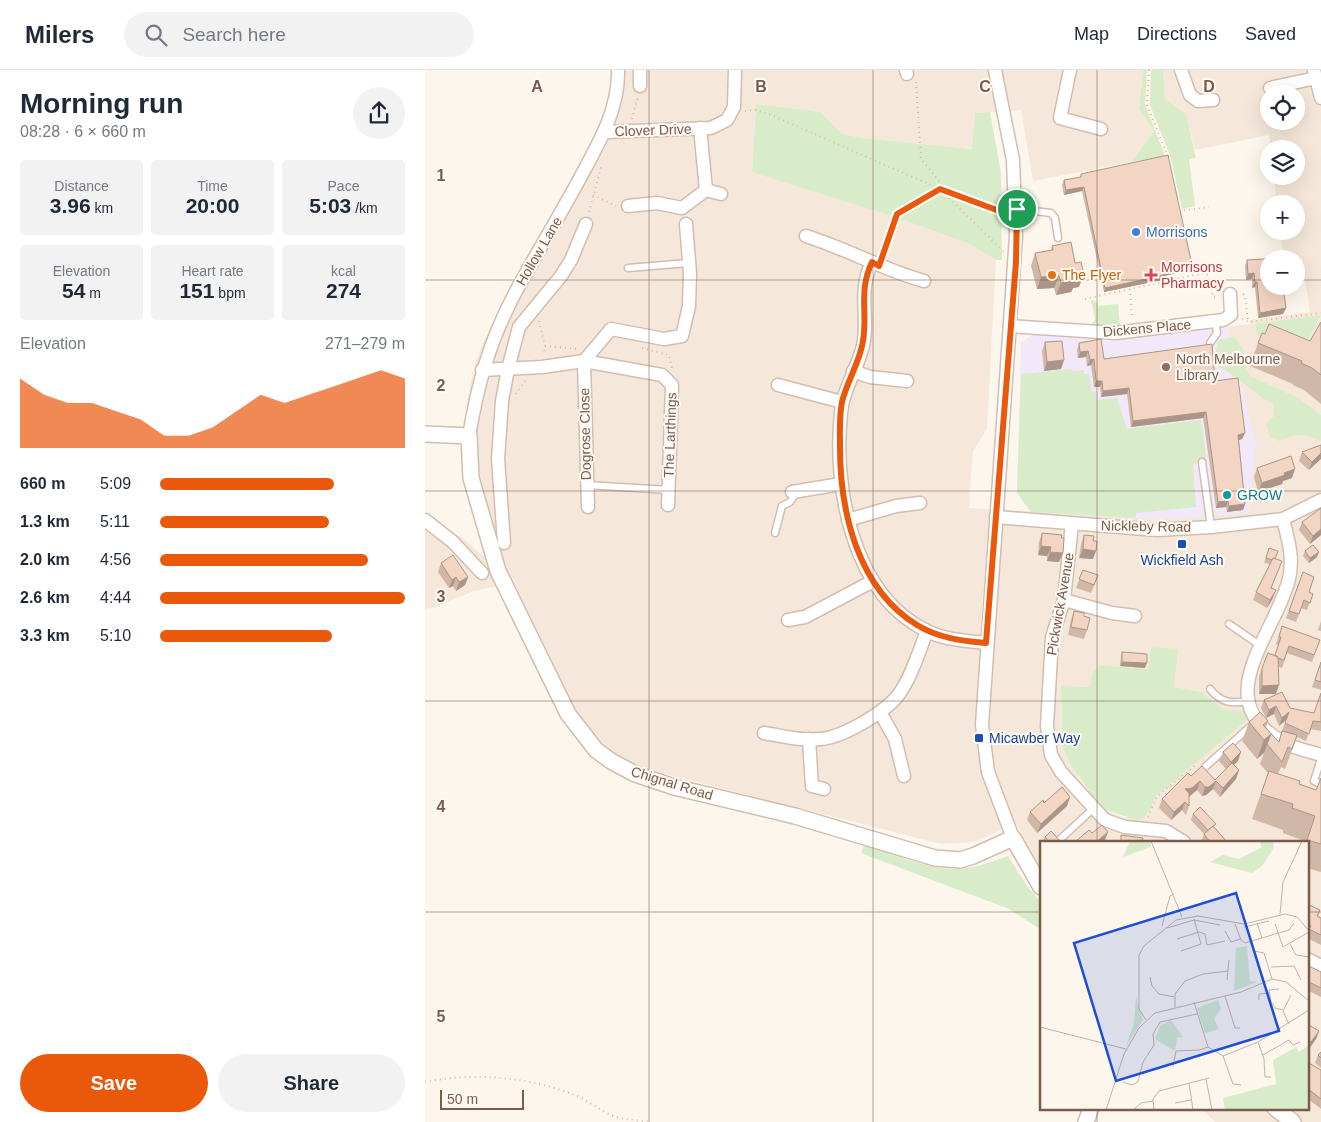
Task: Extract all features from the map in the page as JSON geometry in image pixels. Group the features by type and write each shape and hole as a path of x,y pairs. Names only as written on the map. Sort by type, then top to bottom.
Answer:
{"street":[{"name":"Hollow Lane","path":"469,436 483,370 492,341 514,294 606,132 619,83 618,70"},
{"path":"640,70 640,86"},
{"path":"734,107 735,70"},
{"path":"995,70 1013,160 1017,209 1016,262 995,517 982,724 988,772 1013,838 1040,885"},
{"path":"1070,70 1060,118 1101,129"},
{"path":"1181,70 1189,95 1198,101 1213,100"},
{"path":"1280,85 1316,74 1321,98"},
{"name":"Clover Drive","path":"606,132 711,128 727,120 734,107"},
{"name":"Clover Drive","path":"700,128 706,190"},
{"path":"628,206 657,203 682,208 706,190 721,194"},
{"path":"504,543 498,460 502,401 508,369 519,327 561,276 571,260 586,224"},
{"path":"584,361 611,330 664,339 682,336 689,306 686,224"},
{"path":"807,236 876,264 925,281"},
{"path":"876,264 866,276 863,292 863,342 842,402 840,430 841,484 848,520 859,554 873,581 899,611 927,631 958,640 986,643"},
{"path":"1215,321 1223,320 1231,314 1230,294"},
{"name":"Dickens Place","path":"1010,326 1089,332 1127,332 1215,321"},
{"name":"The Larthings","path":"483,370 584,361 662,375 672,385 668,505"},
{"name":"Dogrose Close","path":"584,361 588,507"},
{"path":"853,371 870,377 907,381"},
{"path":"778,386 842,402"},
{"path":"425,434 469,436"},
{"name":"Chignal Road","path":"469,436 471,478 498,571 568,714 596,750 611,762 635,774 674,787 795,816 935,858 960,860 1013,838"},
{"path":"795,492 841,484"},
{"name":"Nickleby Road","path":"995,517 1157,530 1211,527 1283,519 1321,500"},
{"path":"848,520 896,506 920,503"},
{"path":"1283,519 1290,547 1289,579 1273,622 1248,677 1248,701 1250,712 1265,730 1283,742 1321,755"},
{"path":"425,520 453,542 482,573"},
{"name":"Pickwick Avenue","path":"1072,524 1064,600 1052,637 1047,726 1051,755 1061,772 1093,809 1113,824 1167,831 1182,841"},
{"path":"788,620 805,617 873,581"},
{"path":"1064,600 1112,613 1135,616"},
{"path":"1273,622 1287,628"},
{"path":"764,733 796,739 823,739 849,729 880,712 899,694 927,631"},
{"path":"880,712 895,739 904,776"},
{"path":"809,739 812,786 824,789"},
{"path":"1309,960 1321,966"},
{"path":"1086,1122 1090,1110"},
{"path":"1278,1110 1293,1122"}],"lane":[{"path":"1017,209 1051,213 1055,218 1058,238"},
{"path":"628,268 688,263"},
{"path":"1210,343 1217,333 1215,321"},
{"path":"1202,462 1211,527"},
{"path":"586,485 669,490"},
{"path":"775,533 782,506 790,502 795,492"},
{"path":"1229,624 1261,646"},
{"path":"1210,690 1227,703 1248,701"},
{"path":"1205,767 1257,721"},
{"path":"1321,755 1314,781 1321,784"},
{"path":"1058,841 1093,809"}],"path":[{"path":"1149,70 1147,105 1169,164"},
{"path":"876,264 897,214 944,187 921,159 917,82 907,72"},
{"path":"628,132 640,86"},
{"path":"734,107 742,112 755,110 771,114 940,189 1002,212 1017,209"},
{"path":"586,224 603,163"},
{"path":"940,189 1016,262"},
{"path":"593,195 616,206 628,206"},
{"path":"1178,206 1179,211 1209,207"},
{"path":"1189,256 1193,274"},
{"path":"1085,299 1204,273 1208,275 1213,297 1241,292 1245,296 1249,322 1321,313"},
{"path":"1127,332 1126,325 1133,318 1130,288"},
{"path":"545,346 593,350"},
{"path":"634,346 669,355 672,385"},
{"path":"1141,829 1157,796 1197,764"},
{"path":"425,1082 465,1076 497,1078 541,1085 576,1095 616,1117 650,1122"}],"shaded area":[{"path":"613,70 1143,70 1139,109 1154,131 1131,162 1033,181 1021,110 975,113 973,149 863,138 842,134 820,112 756,104 752,171 895,217 970,244 996,260 987,429 973,451 969,508 1166,519 1231,342 1227,327 1250,324 1250,320 1310,312 1305,280 1305,250 1283,250 1281,240 1305,240 1305,195 1276,195 1275,185 1305,185 1305,140 1270,140 1269,135 1195,150 1186,114 1165,99 1163,70 1321,70 1321,1122 1215,1122 1203,1110 1309,1110 1309,841 1040,841 1040,867 1028,849 1016,823 974,842 941,844 630,765 596,744 558,684 513,583 474,591 436,607 425,609 425,527 435,534 462,537 487,560 465,443 467,400 475,364 484,340 601,128 612,87","holes":["1151,647 1173,687 1201,692 1223,709 1244,711 1156,796 1148,814 1123,818 1101,808 1079,778 1062,746 1061,686 1090,687 1101,665 1148,669"]},
{"path":"1227,327 1256,445 1248,513 1219,516 1214,511 1205,511 1201,517 1166,519 1031,512 1017,493 1021,342 1034,334 1106,341"}],"green space":[{"path":"1143,70 1147,70 1145,104 1165,156 1131,162 1154,131 1139,109"},
{"path":"1151,70 1163,70 1165,99 1186,114 1196,158 1189,159 1195,206 1182,209 1170,155 1150,105"},
{"path":"756,104 820,112 842,134 863,138 972,149 975,113 990,112 1001,173 1002,260 996,260 970,244 895,217 752,172"},
{"path":"1091,300 1097,302 1098,306 1118,304 1120,327 1092,324 1095,319"},
{"path":"1321,315 1306,344 1278,333 1257,336 1255,324"},
{"path":"1234,337 1242,348 1245,366 1250,376 1298,398 1321,415 1321,441 1305,436 1295,436 1279,441 1270,437 1266,424 1274,416 1273,404 1233,375 1218,367 1215,354 1219,340"},
{"path":"1071,369 1072,371 1084,370 1084,374 1089,374 1091,390 1096,393 1097,400 1117,398 1127,429 1201,420 1207,462 1193,464 1196,507 1136,513 1136,518 1031,512 1017,493 1021,374"},
{"path":"1151,647 1178,649 1174,687 1201,692 1223,709 1244,711 1248,719 1156,796 1147,815 1136,820 1101,808 1071,765 1062,746 1061,686 1090,687 1092,673 1100,665 1148,669"},
{"path":"864,844 909,860 955,869 982,865 1008,856 1027,886 1040,901 1040,929 1009,909 861,853"}],"building":[{"name":"Morrisons","path":"1168,155 1192,265 1163,272 1164,275 1105,288 1084,187 1066,190 1064,180 1081,177 1081,174"},
{"path":"1071,242 1075,263 1081,262 1084,274 1075,276 1076,280 1061,283 1059,276 1041,277 1035,253 1053,250 1052,246"},
{"path":"1260,259 1260,295 1284,295 1286,308 1260,313 1257,282 1255,282 1254,273 1248,274 1247,260"},
{"path":"1321,322 1321,375 1301,363 1302,361 1258,343 1262,333 1265,334 1269,324 1310,341"},
{"path":"1101,339 1104,359 1212,344 1215,381 1238,378 1245,433 1238,435 1245,504 1229,506 1228,501 1218,502 1206,412 1133,421 1129,388 1103,391 1102,381 1096,381 1094,359 1090,360 1088,351 1080,352 1079,343"},
{"path":"1062,341 1064,360 1047,362 1045,342"},
{"path":"1321,445 1321,453 1312,462 1302,452"},
{"path":"1291,456 1295,469 1284,473 1285,475 1262,483 1257,468"},
{"path":"1321,508 1321,529 1313,536 1302,522"},
{"path":"1042,533 1062,535 1061,538 1064,538 1063,553 1050,552 1051,547 1041,546"},
{"path":"1084,535 1094,536 1093,541 1097,541 1096,551 1083,549"},
{"path":"1313,545 1319,552 1310,558 1305,551"},
{"path":"1269,548 1278,551 1275,559 1266,558"},
{"path":"453,555 468,577 459,582 456,577 452,580 441,563"},
{"path":"1273,558 1282,561 1271,588 1276,590 1270,600 1256,592"},
{"path":"1083,570 1098,575 1094,585 1079,579"},
{"path":"1303,572 1314,577 1309,592 1313,594 1310,603 1304,600 1299,614 1289,611"},
{"path":"1074,611 1084,613 1084,616 1090,618 1087,630 1071,627"},
{"path":"1282,626 1320,640 1314,655 1289,646 1284,660 1278,658 1275,655 1281,637 1279,637"},
{"path":"1122,652 1147,654 1147,663 1122,662"},
{"path":"1268,653 1278,657 1279,685 1262,686 1262,668"},
{"path":"1321,662 1321,682 1315,680"},
{"path":"1282,692 1290,708 1314,713 1321,693 1321,722 1313,721 1309,734 1285,723 1289,712 1282,718 1276,706 1269,710 1264,700"},
{"path":"1260,712 1268,721 1263,725 1279,742 1282,731 1297,735 1292,749 1288,747 1282,762 1267,744 1271,734 1264,740 1249,722"},
{"path":"1233,743 1241,752 1231,762 1223,752"},
{"path":"1232,763 1239,770 1223,788 1216,781 1209,787 1205,787 1200,781 1192,788 1185,789 1189,793 1189,806 1185,802 1174,812 1162,799 1188,773 1191,776 1202,766 1215,780"},
{"path":"1269,771 1300,781 1299,784 1316,790 1321,778 1321,844 1307,840 1315,816 1292,808 1293,804 1261,794"},
{"path":"1062,787 1070,797 1041,824 1030,812 1043,800 1044,803"},
{"path":"1200,807 1216,824 1208,830 1193,814"},
{"path":"1102,825 1108,832 1097,841 1076,841 1089,830 1092,833"},
{"path":"1213,826 1226,841 1209,841 1204,834"},
{"path":"1051,831 1060,841 1048,841 1045,837"},
{"path":"1121,835 1143,838 1142,841 1121,841"},
{"path":"1309,905 1320,910 1317,916 1321,918 1321,935 1309,929 1311,926 1309,925"},
{"path":"1309,966 1321,972 1321,988 1309,982"},
{"path":"1309,1025 1319,1031 1311,1042 1309,1041"},
{"path":"1309,1063 1321,1070 1321,1099 1309,1090"}],"place":[{"name":"Morrisons","path":"1136,232"},
{"name":"The Flyer","path":"1052,275"},
{"name":"Morrisons Pharmacy","path":"1151,275"},
{"name":"North Melbourne Library","path":"1166,367"},
{"name":"GROW","path":"1227,495"},
{"name":"Wickfield Ash","path":"1182,544"},
{"name":"Micawber Way","path":"979,738"}],"route":[{"path":"940,189 1002,212 1017,209 1016,262 986,643 973,642 945,637 916,625 899,611 873,581 859,554 844,502 840,466 842,402 863,342 863,292 866,276 872,262 879,266 897,214 935,190 940,189"}]}
